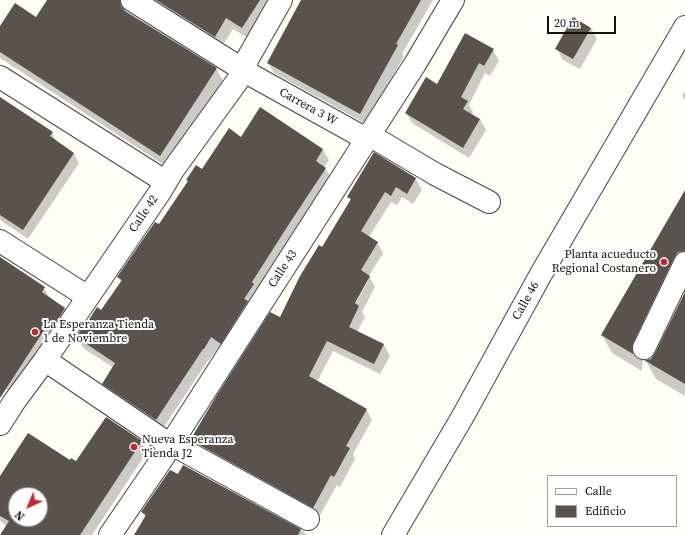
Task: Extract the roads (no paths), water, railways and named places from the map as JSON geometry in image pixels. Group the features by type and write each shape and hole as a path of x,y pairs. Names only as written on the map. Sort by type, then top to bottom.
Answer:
{"street":[{"name":"Carrera 3 W","path":"132,0 244,70 359,135 376,138 435,174 489,202"},
{"name":"Calle 42","path":"3,414 45,360 173,170 238,80 244,70 248,58 281,0"},
{"name":"Calle 43","path":"110,535 164,456 170,443 415,64 453,0"},
{"name":"Calle 46","path":"393,535 463,416 541,274 685,27"},
{"path":"0,77 166,182"},
{"path":"0,241 88,297"},
{"path":"644,348 685,263"},
{"path":"45,360 163,440 308,519"}],"place":[{"name":"Planta acueducto Regional Costanero","path":"664,262"},
{"name":"La Esperanza Tienda 1 de Noviembre","path":"35,332"},
{"name":"Nueva Esperanza Tienda J2","path":"134,447"}]}
